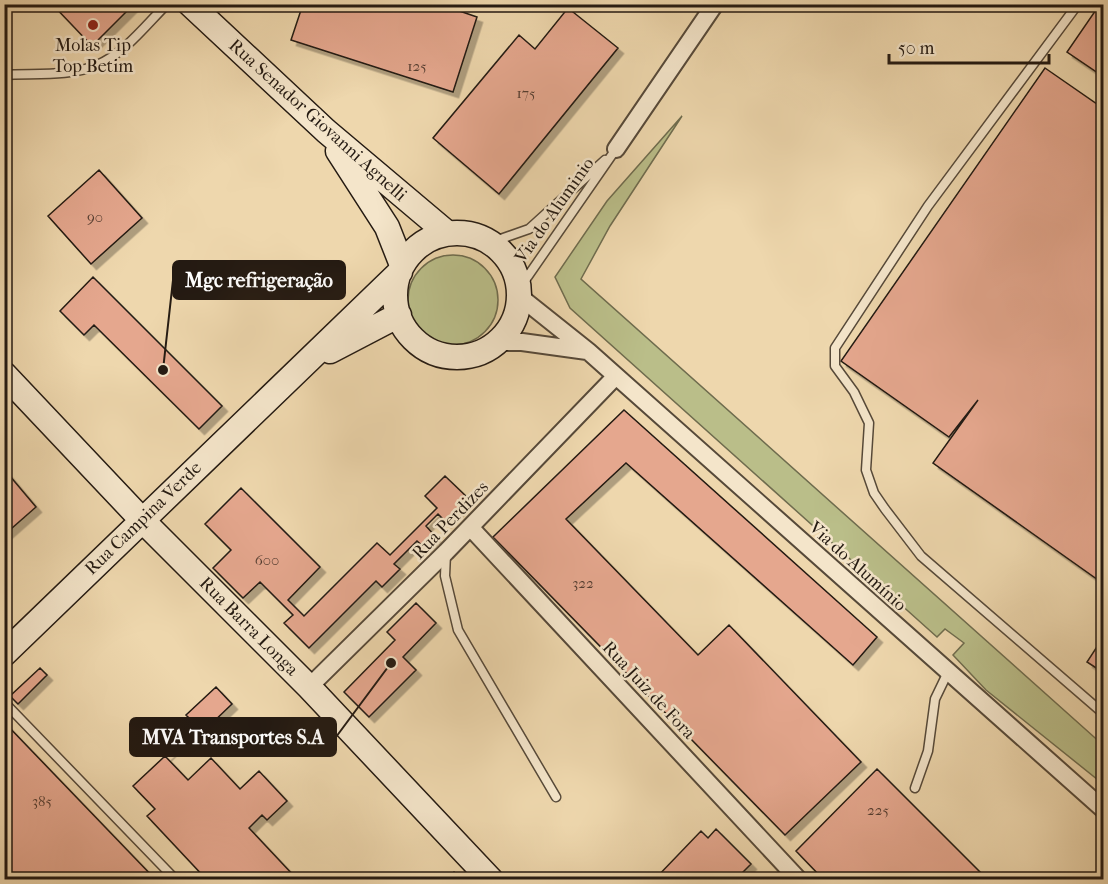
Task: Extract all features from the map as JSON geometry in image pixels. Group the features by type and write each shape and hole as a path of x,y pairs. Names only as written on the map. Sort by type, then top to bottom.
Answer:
{"main road":[{"name":"Rua Senador Giovanni Agnelli","path":"190,4 326,131 447,233"},
{"path":"326,131 387,227 401,268"},
{"path":"462,232 492,242 515,270 519,292 517,313 509,329 498,342 474,354 446,356 429,350 414,340 399,315 395,290 401,268 421,244 447,233 462,232"},
{"name":"Rua Campina Verde","path":"4,654 401,268"},
{"name":"Rua Campina Verde","path":"284,384 332,350 399,315"},
{"name":"Rua Barra Longa","path":"4,374 141,519 309,687 491,879"}],"street":[{"path":"616,149 715,4"},
{"name":"Via do Alumínio","path":"519,292 1104,810"},
{"path":"498,342 522,342 588,351"},
{"name":"Rua Perdizes","path":"309,687 446,552 615,377"},
{"name":"Rua Juiz de Fora","path":"470,527 788,876"}],"lane":[{"path":"4,75 71,71 97,66 120,51 167,4"},
{"path":"1078,4 928,206 835,348 835,366 854,392 868,423 866,470 874,493 921,556 1104,714"},
{"path":"492,242 529,229 616,149"},
{"name":"Via do Aluminio","path":"519,292 616,149"},
{"path":"446,552 445,576 458,630 556,797"},
{"path":"915,788 928,751 935,699 948,672"},
{"path":"4,702 176,879"}],"green space":[{"path":"682,116 610,226 581,279 1103,745 1103,784 986,690 953,655 964,643 945,629 937,637 570,308 555,277 607,201"},
{"path":"453,255 470,259 485,268 494,283 498,300 494,317 485,332 470,341 453,345 436,341 421,332 412,317 408,300 412,283 421,268 436,259"}],"building":[{"name":"Molas Tip Top Betim","path":"52,4 134,4 92,46"},
{"path":"303,4 439,4 477,17 453,92 291,40"},
{"path":"1100,4 1104,4 1104,77 1067,52"},
{"path":"568,8 618,48 499,194 433,138 519,35 535,49"},
{"path":"1045,68 1104,109 1104,579 1101,582 933,463 978,400 949,437 841,361"},
{"path":"99,170 142,218 91,264 48,216"},
{"path":"93,277 222,406 199,429 94,325 84,335 60,311"},
{"path":"624,410 877,637 853,665 626,463 566,519 698,655 729,625 861,762 785,835 493,537"},
{"path":"4,469 36,507 4,535"},
{"path":"445,476 469,499 446,522 438,514 426,526 435,536 424,547 417,541 394,564 400,569 382,587 376,581 309,648 284,623 293,615 260,582 243,598 213,568 231,550 205,524 241,488 320,567 288,600 304,616 377,543 390,555 437,508 425,496"},
{"path":"416,603 436,623 403,657 416,670 369,717 344,692 395,640 387,632"},
{"path":"1104,636 1104,673 1087,662"},
{"path":"40,668 47,675 18,704 10,696"},
{"path":"216,687 232,704 209,726 203,720 197,726 186,715"},
{"path":"4,722 156,880 4,880"},
{"path":"165,756 188,780 211,758 240,789 259,771 287,801 267,820 262,815 249,828 295,877 292,880 207,880 147,816 155,809 133,786"},
{"path":"877,769 981,873 974,880 824,880 796,851"},
{"path":"716,829 751,864 735,880 654,880 701,831 708,838"},
{"path":"454,872 462,880 447,880"}],"place":[{"name":"Molas Tip Top Betim","path":"93,25"},
{"name":"Mgc refrigeração","path":"163,370"},
{"name":"MVA Transportes S.A","path":"391,663"}]}
